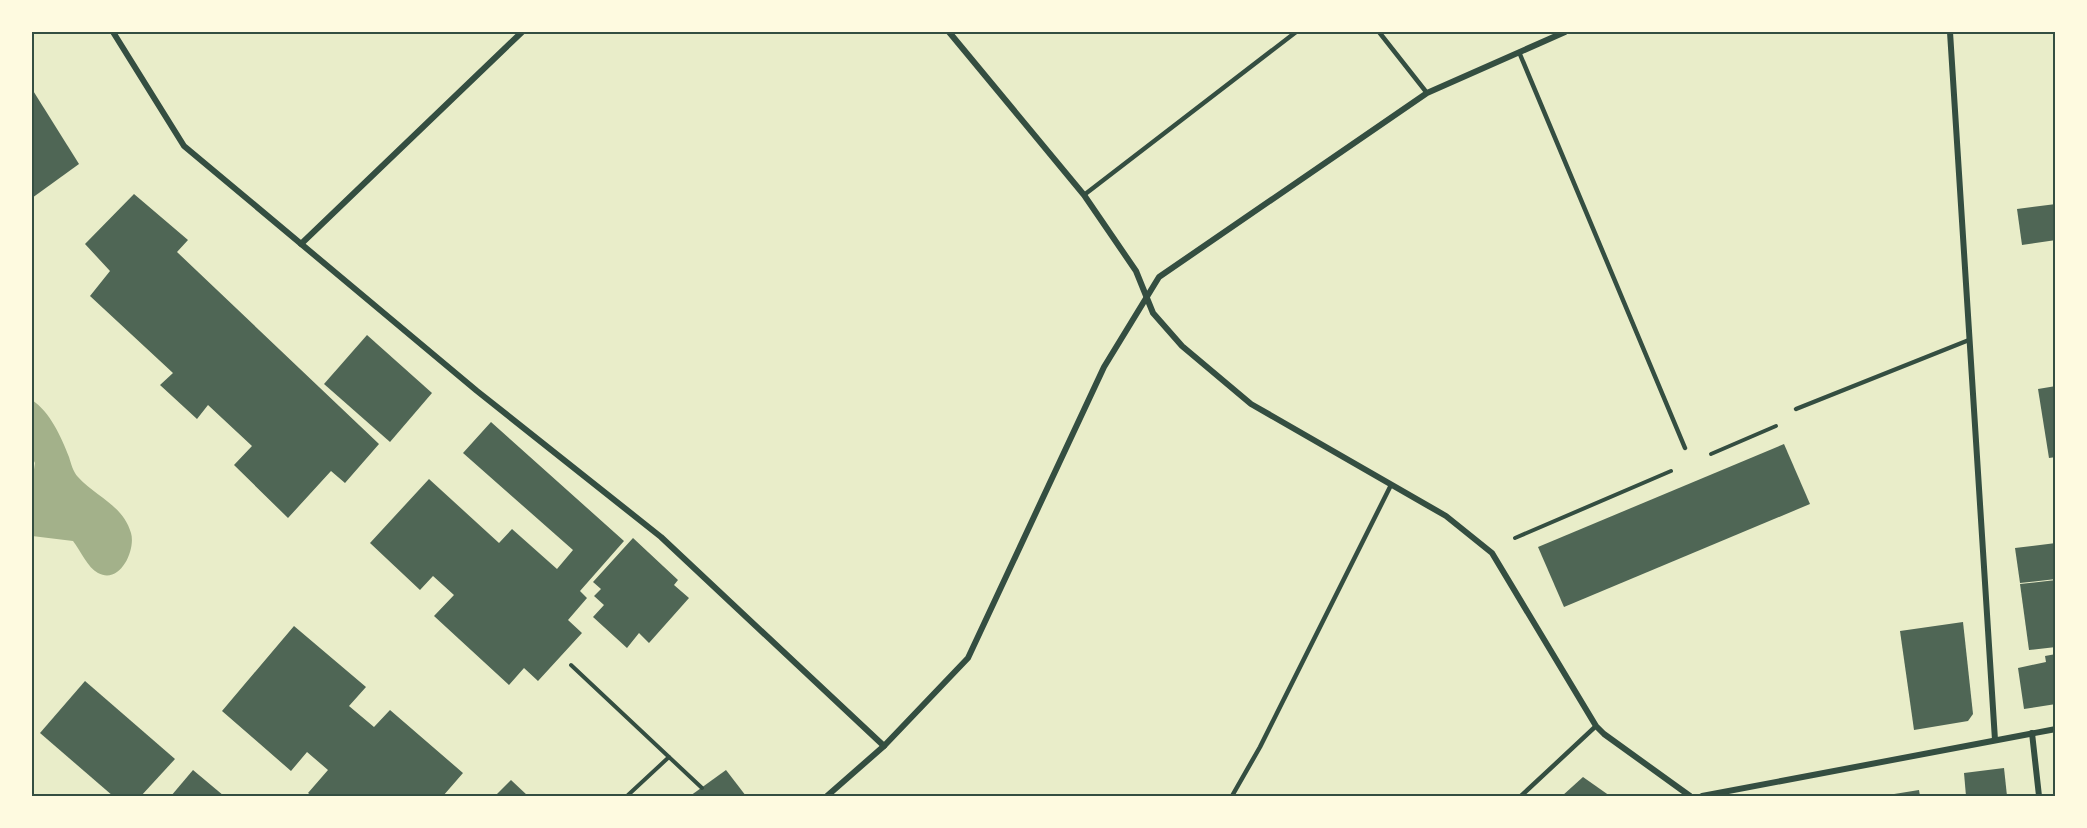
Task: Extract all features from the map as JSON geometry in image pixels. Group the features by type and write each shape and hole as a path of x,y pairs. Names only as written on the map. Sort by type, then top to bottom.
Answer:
{"street":[{"path":"113,32 184,146 477,391 661,537 884,746"},
{"path":"301,244 522,32"},
{"path":"949,32 1084,195 1136,271 1153,313 1182,346 1251,404 1446,516 1492,553 1596,726 1690,796"},
{"path":"827,796 884,746 968,658 1104,368 1159,277 1427,93 1565,32"},
{"path":"1950,32 1995,740"},
{"path":"1702,796 2055,729"},
{"path":"2032,733 2039,796"}],"lane":[{"path":"1084,195 1296,32"},
{"path":"1379,32 1427,93"},
{"path":"1519,52 1685,448"},
{"path":"1796,409 1969,340"},
{"path":"1232,796 1260,747 1390,485"},
{"path":"1521,796 1596,726"}],"path":[{"path":"1702,458 1784,423 1788,412 1796,409"},
{"path":"1492,553 1522,534 1681,467"},
{"path":"571,664 702,788"},
{"path":"627,796 669,757"}],"shaded area":[{"path":"32,400 54,425 76,475 115,508 127,523 132,540 129,556 125,564 113,574 106,575 94,571 73,541 32,536 32,483 35,463 32,457"}],"building":[{"path":"32,89 79,164 32,198"},
{"path":"134,194 188,240 177,252 379,444 345,483 331,471 288,518 234,465 252,446 208,405 197,419 160,385 173,373 90,296 110,271 85,244"},
{"path":"2056,204 2056,240 2022,245 2017,209"},
{"path":"367,335 432,393 390,442 324,384"},
{"path":"2056,386 2056,457 2049,458 2038,389"},
{"path":"491,422 624,541 580,591 587,598 568,620 582,633 538,681 524,668 509,685 434,616 454,595 433,576 420,590 370,543 429,479 499,543 512,529 557,569 573,550 463,453"},
{"path":"1784,444 1810,504 1564,607 1538,547"},
{"path":"633,538 678,580 674,585 689,598 649,643 639,633 627,648 593,617 604,605 594,596 601,589 593,582"},
{"path":"2056,543 2056,579 2020,583 2015,548"},
{"path":"2056,580 2056,647 2029,650 2020,584"},
{"path":"1963,622 1973,714 1968,721 1914,730 1900,631"},
{"path":"294,626 366,687 349,706 374,727 390,710 463,773 443,796 312,796 308,793 328,770 307,752 291,771 222,711"},
{"path":"2056,654 2056,704 2024,709 2018,668 2046,662 2045,656"},
{"path":"85,681 175,759 141,796 113,796 40,733"},
{"path":"2004,768 2007,796 1966,796 1964,773"},
{"path":"193,770 224,796 171,796"},
{"path":"726,770 746,796 690,796"},
{"path":"1583,777 1610,796 1562,796"},
{"path":"511,780 528,796 495,796"},
{"path":"1919,790 1920,796 1888,796 1888,795"}]}
